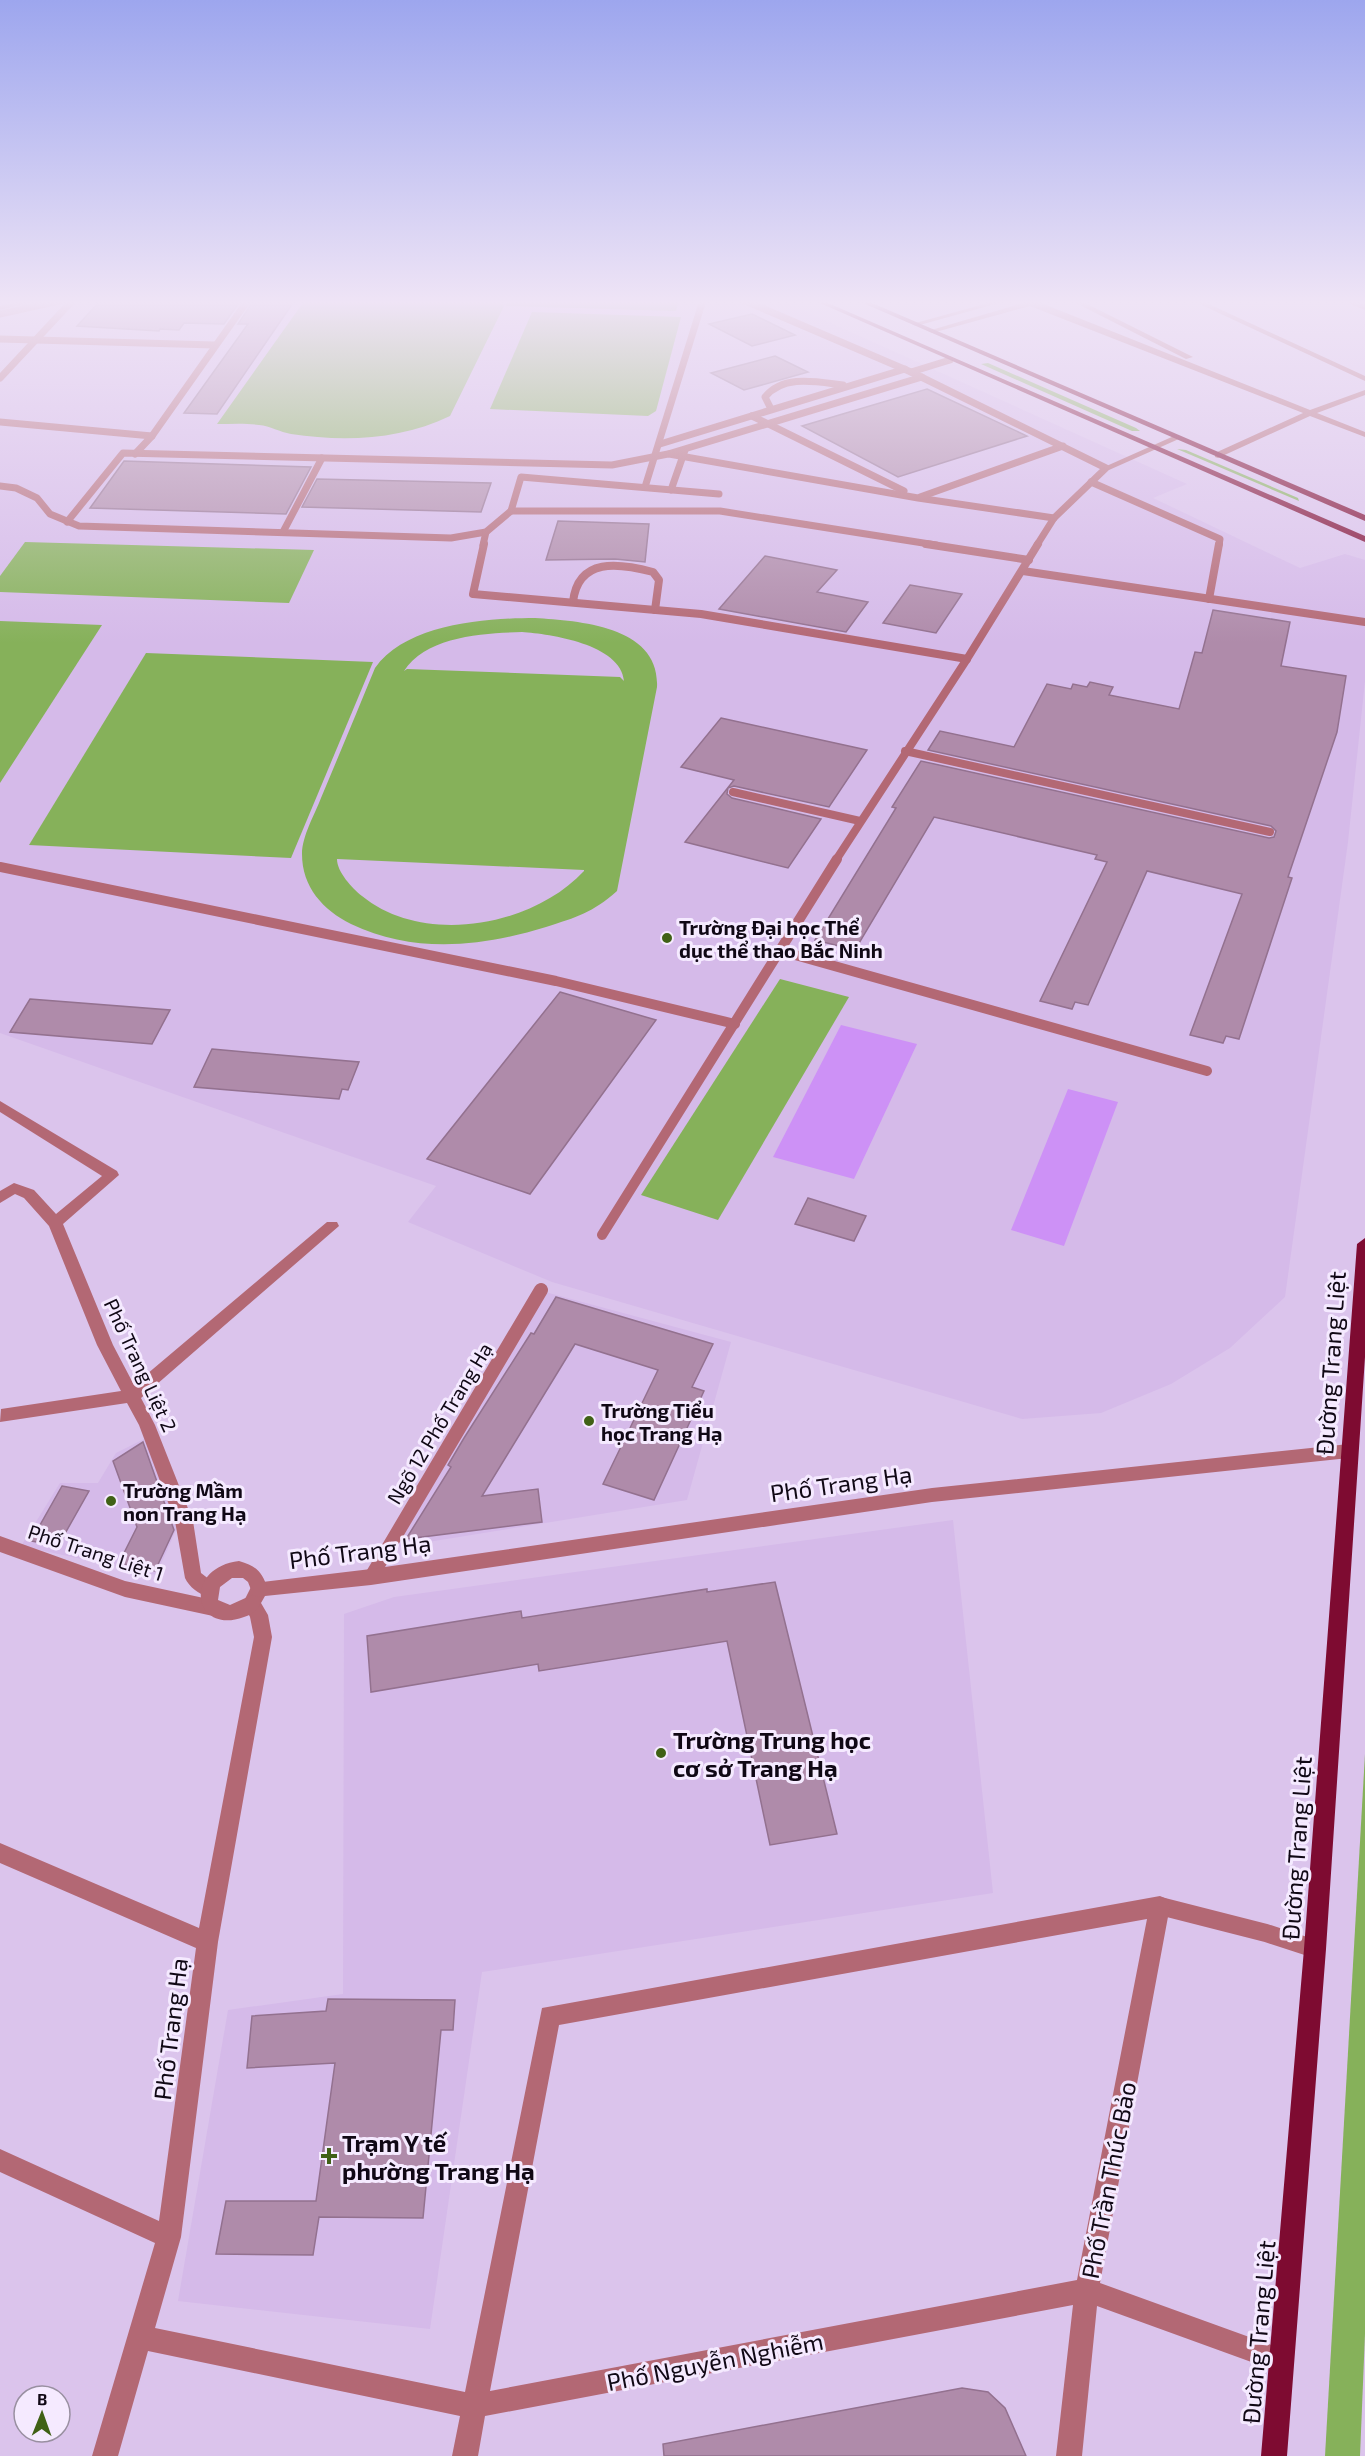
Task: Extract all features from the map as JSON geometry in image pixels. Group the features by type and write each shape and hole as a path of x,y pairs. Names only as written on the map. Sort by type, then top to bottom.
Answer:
{"main road":[{"path":"1079,415 1365,539"},
{"path":"1123,415 1365,518"},
{"name":"Đường Trang Liệt","path":"1274,2456 1315,1949 1365,1244"}],"street":[{"path":"1218,455 1306,415"},
{"path":"1314,415 1365,435"},
{"path":"1106,468 1153,446 1177,438"},
{"path":"0,1106 112,1175 55,1223"},
{"name":"Phố Trang Liệt 2","path":"0,1198 14,1188 29,1194 55,1223 105,1344 133,1396 184,1521 190,1566 194,1578 208,1589"},
{"path":"1,1416 133,1396 332,1226"},
{"name":"Phố Trang Hạ","path":"105,2456 170,2237 207,1942 263,1636 256,1596 932,1495 1349,1451"},
{"name":"Phố Trang Liệt 1","path":"0,1544 125,1590 213,1608"},
{"path":"234,1569 249,1571 255,1575 256,1596 237,1612 220,1612 209,1603 208,1589 218,1575 234,1569"},
{"path":"0,1853 207,1942"},
{"path":"465,2456 549,2016 1160,1906"},
{"name":"Phố Trần Thúc Bảo","path":"1069,2456 1087,2290 1160,1906"},
{"path":"0,2160 170,2237"},
{"path":"1087,2290 1282,2361"},
{"name":"Phố Nguyễn Nghiễm","path":"140,2337 474,2406 1087,2290"}],"lane":[{"path":"135,454 152,436 167,415"},
{"path":"645,487 669,415"},
{"path":"660,444 756,415"},
{"path":"67,522 123,453 612,465 668,454 797,415"},
{"path":"602,1235 861,821 1023,571 1054,518 1106,468 999,415"},
{"path":"752,416 918,498 1063,446"},
{"path":"0,422 152,436"},
{"path":"670,490 684,458 685,449"},
{"path":"668,454 918,498 1054,518"},
{"path":"283,532 322,458"},
{"path":"0,486 16,489 37,498 50,514 79,526 451,538 486,532 511,511 521,477 719,494"},
{"path":"1091,482 1220,539 1209,598"},
{"path":"511,511 720,511 1029,560"},
{"path":"486,532 473,594 701,614 832,638 967,659"},
{"path":"573,603 577,581 584,574 621,565 653,572 658,580 655,610"},
{"path":"1023,571 1365,622"},
{"path":"906,751 1270,832"},
{"path":"733,792 861,821"},
{"path":"0,867 556,981 735,1024"},
{"path":"780,951 1207,1071"},
{"name":"Ngõ 12 Phố Trang Hạ","path":"371,1577 541,1290"},
{"path":"1160,1906 1266,1933 1315,1949"}],"shaded area":[{"name":"Trường Đại học Thể dục thể thao Bắc Ninh","path":"0,415 1034,415 1187,484 1153,498 1300,568 1345,554 1365,560 1365,681 1348,842 1285,1297 1230,1348 1171,1384 1101,1413 1022,1419 552,1282 408,1222 436,1186 0,1033"},
{"path":"841,1025 917,1044 854,1179 773,1157"},
{"path":"1068,1089 1118,1102 1064,1246 1011,1230"},
{"name":"Trường Tiểu học Trang Hạ","path":"545,1292 731,1342 687,1500 397,1547"},
{"name":"Trường Mầm non Trang Hạ","path":"146,1438 181,1519 156,1575 21,1546 60,1483 98,1483 116,1453"},
{"name":"Trường Trung học cơ sở Trang Hạ","path":"953,1520 993,1893 482,1972 430,2329 178,2301 228,2010 343,1994 344,1614 394,1597"}],"green space":[{"path":"224,415 451,415 412,430 352,438 311,437 254,424 217,424"},
{"path":"617,415 650,415 648,416"},
{"path":"1095,415 1106,415 1140,431 1132,431"},
{"path":"1177,449 1186,450 1298,498 1299,501"},
{"path":"25,542 314,550 289,603 0,592 0,576"},
{"path":"535,618 573,621 614,631 632,639 646,651 654,667 657,687 617,891 584,914 522,934 472,943 423,943 399,940 375,934 351,924 332,912 316,896 306,877 302,854 304,840 375,668 389,653 406,642 448,626 471,622","holes":["522,632 566,639 598,650 611,658 620,668 624,681 620,677 407,669 404,671 426,650 441,644 474,636","337,859 584,870 584,871 562,890 536,906 507,917 476,923 445,925 415,921 387,912 354,889 342,874"]},
{"path":"0,621 102,625 0,783"},
{"path":"146,653 373,662 291,858 29,845"},
{"path":"780,979 849,997 718,1220 641,1195"},
{"path":"1365,1754 1365,2334 1360,2456 1325,2456"}],"building":[{"path":"840,415 981,415 1027,436 898,477 802,426"},
{"path":"124,461 311,467 286,514 90,508"},
{"path":"317,479 491,483 481,512 302,507"},
{"path":"558,521 649,524 645,562 615,559 546,560"},
{"path":"765,556 837,570 817,592 868,602 846,632 719,609"},
{"path":"910,585 962,594 936,633 883,623"},
{"path":"1213,610 1290,622 1281,666 1346,676 1337,732 1288,877 1292,878 1239,1039 1226,1036 1223,1043 1190,1035 1242,894 1147,871 1088,1005 1075,1002 1072,1009 1040,1001 1107,862 1095,859 1097,855 934,817 855,950 815,940 896,808 892,807 921,761 1269,838 1274,837 1276,831 1271,826 928,750 940,731 1014,747 1047,684 1071,689 1073,684 1087,687 1090,682 1113,687 1109,695 1179,709 1195,652 1202,653"},
{"path":"721,718 867,750 829,807 734,786 728,788 727,794 732,798 821,819 788,868 685,842 734,780 681,767"},
{"path":"560,992 656,1020 530,1194 427,1159"},
{"path":"30,999 170,1010 152,1044 10,1032"},
{"path":"212,1049 359,1062 348,1090 342,1089 339,1099 194,1087"},
{"path":"808,1198 866,1216 854,1241 795,1224"},
{"path":"556,1297 713,1344 692,1387 704,1391 654,1500 603,1484 658,1370 575,1344 482,1496 538,1489 542,1522 406,1539 451,1467 448,1465 464,1438"},
{"path":"143,1442 174,1530 155,1571 119,1563 137,1527 113,1461"},
{"path":"62,1486 89,1491 58,1546 31,1541"},
{"path":"775,1582 837,1834 770,1845 727,1641 539,1671 538,1664 371,1692 367,1636 521,1611 522,1618 707,1589 707,1592"},
{"path":"328,1999 455,2000 453,2030 441,2030 423,2218 319,2217 313,2255 216,2254 226,2201 316,2201 335,2063 247,2068 252,2016 326,2011"},
{"path":"962,2388 988,2392 1005,2408 1026,2456 664,2456 663,2444"}],"place":[{"name":"Trường Đại học Thể dục thể thao Bắc Ninh","path":"667,938"},
{"name":"Trường Tiểu học Trang Hạ","path":"589,1421"},
{"name":"Trường Mầm non Trang Hạ","path":"111,1501"},
{"name":"Trường Trung học cơ sở Trang Hạ","path":"661,1753"},
{"name":"Trạm Y tế phường Trang Hạ","path":"329,2156"}]}
